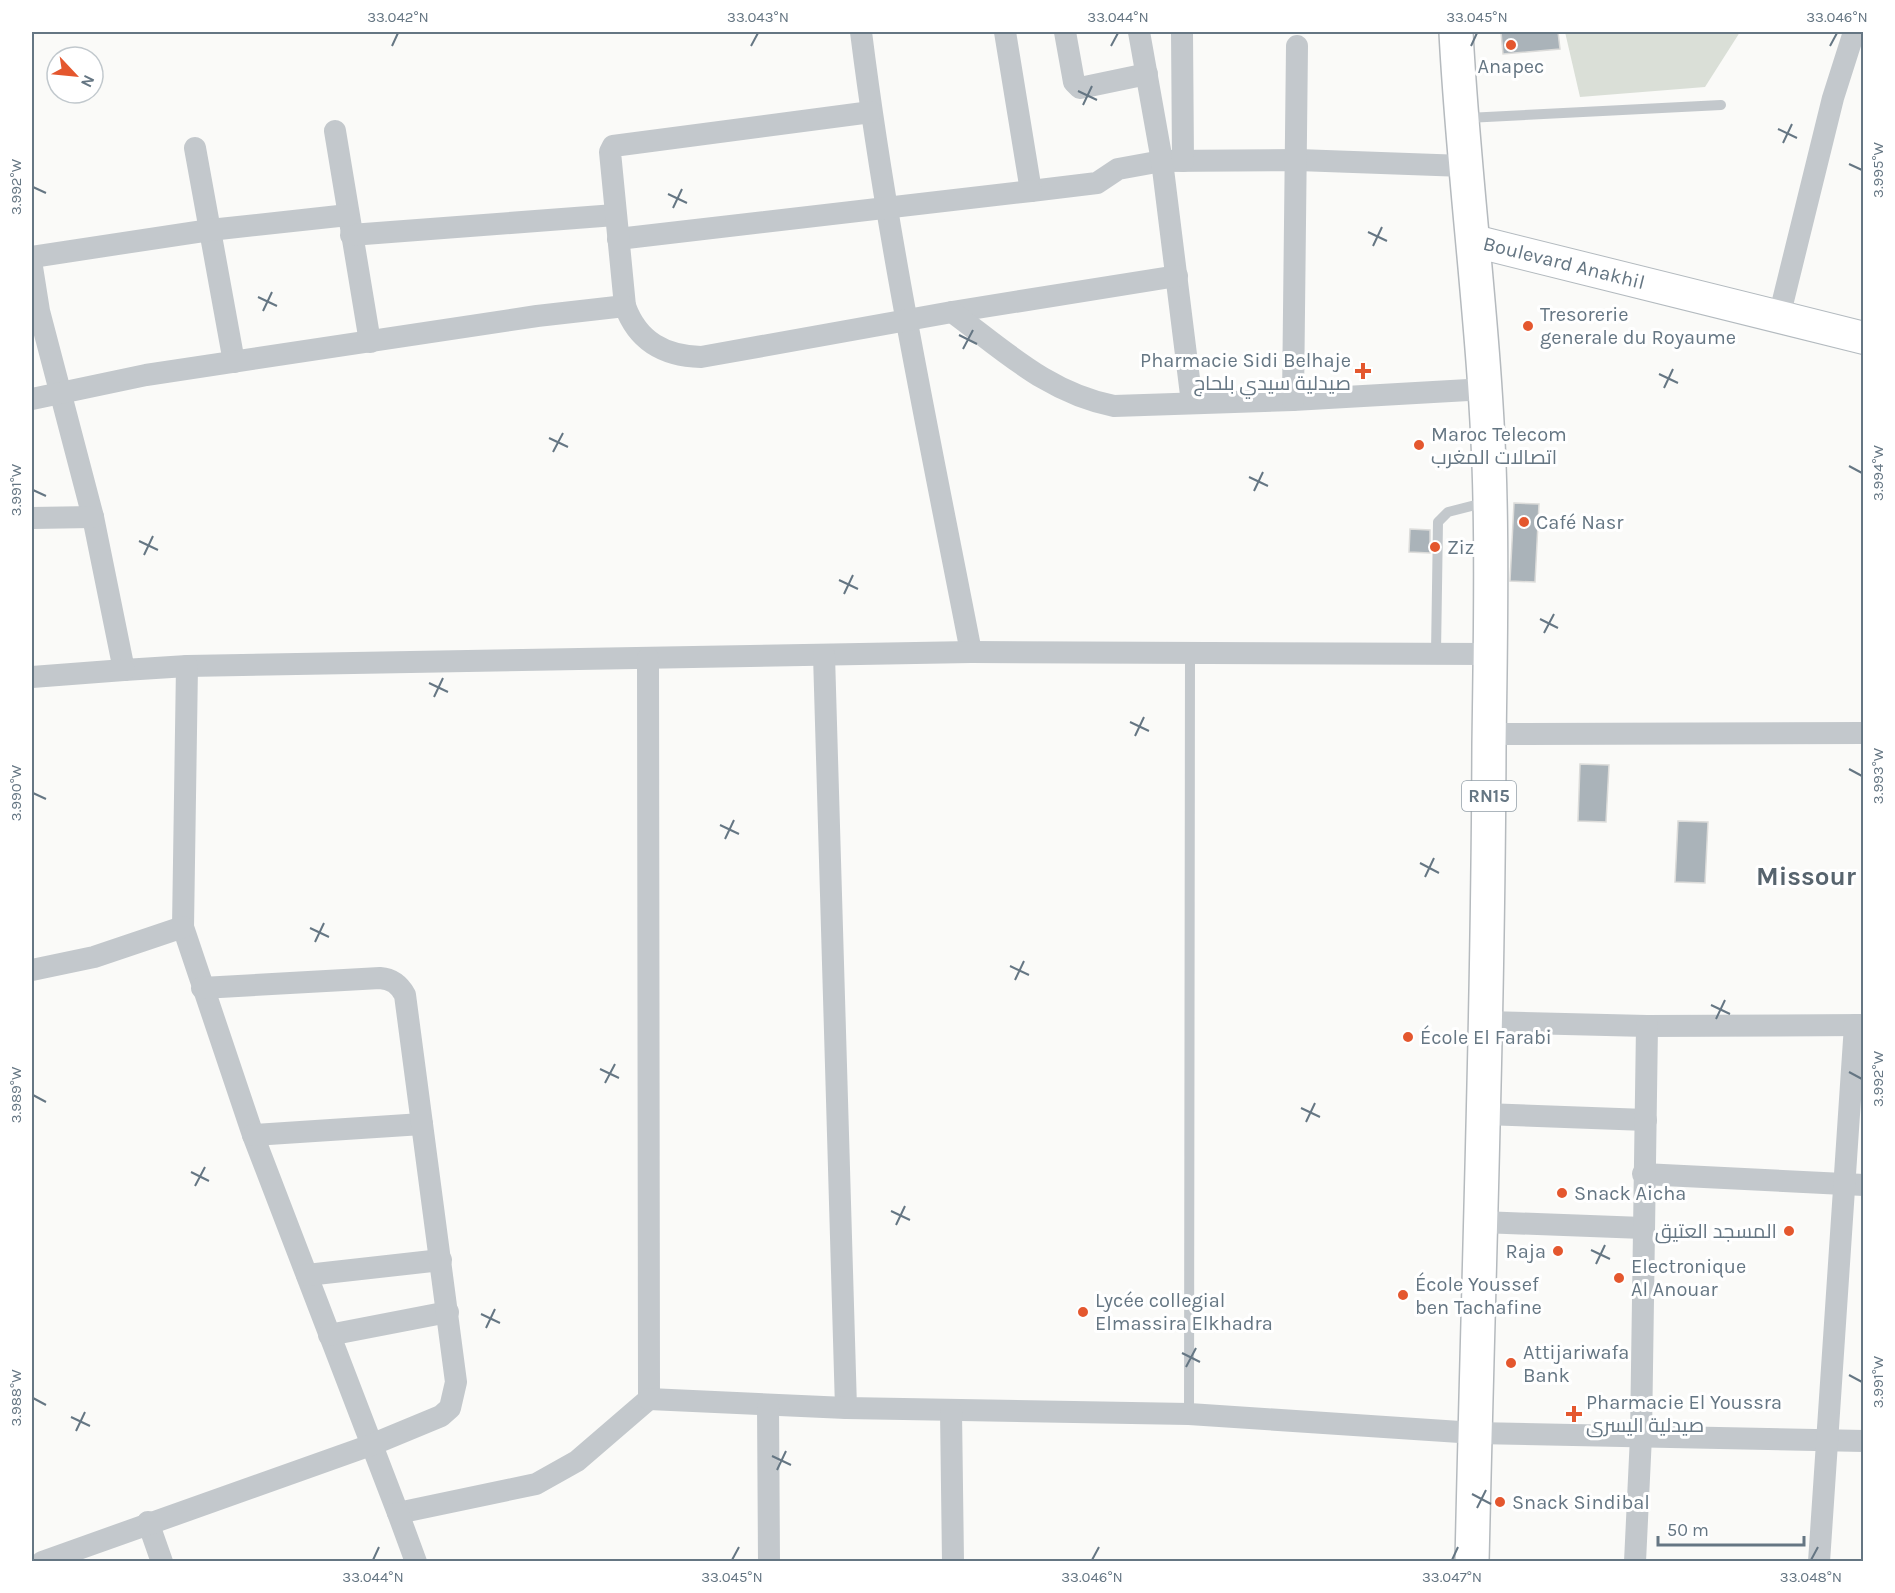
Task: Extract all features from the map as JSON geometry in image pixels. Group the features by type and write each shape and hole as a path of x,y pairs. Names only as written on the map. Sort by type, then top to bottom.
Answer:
{"main road":[{"name":"RN15","path":"1456,32 1464,166 1474,241 1486,389 1490,501 1486,1022 1472,1562"}],"street":[{"path":"861,32 871,112 907,318 971,652"},
{"path":"1005,32 1031,190"},
{"path":"1065,32 1074,82 1080,88 1147,74"},
{"path":"1139,32 1147,74 1172,161"},
{"path":"1182,32 1172,161 1177,276 1192,403"},
{"path":"1779,317 1833,98 1854,32"},
{"path":"1293,400 1298,160 1297,46"},
{"path":"871,112 616,144 610,152 625,306 631,323 648,341 671,354 701,357 907,318 1177,276"},
{"path":"335,131 370,342"},
{"path":"195,148 234,362"},
{"path":"618,239 1097,183 1118,169 1172,161 1298,160 1464,166"},
{"path":"32,257 210,230 615,215"},
{"name":"Boulevard Anakhil","path":"1474,241 1863,338"},
{"path":"32,267 35,312 60,393 93,516 124,670"},
{"path":"32,399 146,375 537,316 625,306"},
{"path":"952,312 1054,387 1077,397 1114,406 1293,400 1486,389"},
{"path":"32,518 93,516"},
{"path":"32,677 187,666 971,652 1490,654"},
{"path":"824,655 846,1408"},
{"path":"648,658 649,1399"},
{"path":"187,666 183,927 253,1135 416,1562"},
{"path":"1490,734 1863,734"},
{"path":"32,970 94,957 183,927"},
{"path":"42,1562 148,1522 371,1445 441,1416 450,1408 456,1382 405,995 395,982 380,978 202,987"},
{"path":"1486,1022 1647,1026 1859,1025 1854,1185 1826,1441 1819,1562"},
{"path":"1635,1562 1641,1436 1643,1174 1647,1026"},
{"path":"1484,1114 1646,1120"},
{"path":"253,1135 422,1124"},
{"path":"1643,1174 1854,1185"},
{"path":"1481,1222 1643,1228"},
{"path":"307,1275 441,1260"},
{"path":"329,1335 448,1312"},
{"path":"398,1513 536,1484 577,1461 649,1399 951,1411 1189,1414 1475,1433 1863,1441"},
{"path":"768,1405 769,1562"},
{"path":"951,1411 953,1562"},
{"path":"148,1522 162,1562"}],"lane":[{"path":"1461,119 1721,105"},
{"path":"1436,653 1438,522 1448,512 1490,501"},
{"path":"1189,1414 1190,652"}],"shaded area":[{"path":"1565,32 1740,32 1705,87 1580,97"}],"building":[{"path":"1501,32 1558,32 1560,49 1503,54"},
{"path":"1514,503 1539,504 1535,582 1510,581"},
{"path":"1410,529 1430,530 1430,553 1409,552"},
{"path":"1580,764 1609,765 1606,822 1578,821"},
{"path":"1678,821 1708,822 1705,883 1675,882"}],"place":[{"name":"Anapec","path":"1511,45"},
{"name":"Tresorerie generale du Royaume","path":"1528,326"},
{"name":"Pharmacie Sidi Belhaje صيدلية سيدي بلحاج","path":"1363,371"},
{"name":"Maroc Telecom اتصالات المغرب","path":"1419,445"},
{"name":"Café Nasr","path":"1524,522"},
{"name":"Ziz","path":"1435,547"},
{"name":"École El Farabi","path":"1408,1037"},
{"name":"Snack Aicha","path":"1562,1193"},
{"name":"المسجد العتيق","path":"1789,1231"},
{"name":"Raja","path":"1558,1251"},
{"name":"Electronique Al Anouar","path":"1619,1278"},
{"name":"École Youssef ben Tachafine","path":"1403,1295"},
{"name":"Lycée collegial Elmassira Elkhadra","path":"1083,1312"},
{"name":"Attijariwafa Bank","path":"1511,1363"},
{"name":"Pharmacie El Youssra صيدلية اليسرى","path":"1574,1414"},
{"name":"Snack Sindibal","path":"1500,1502"}],"district":[{"name":"Missour","path":"1806,876"}]}
